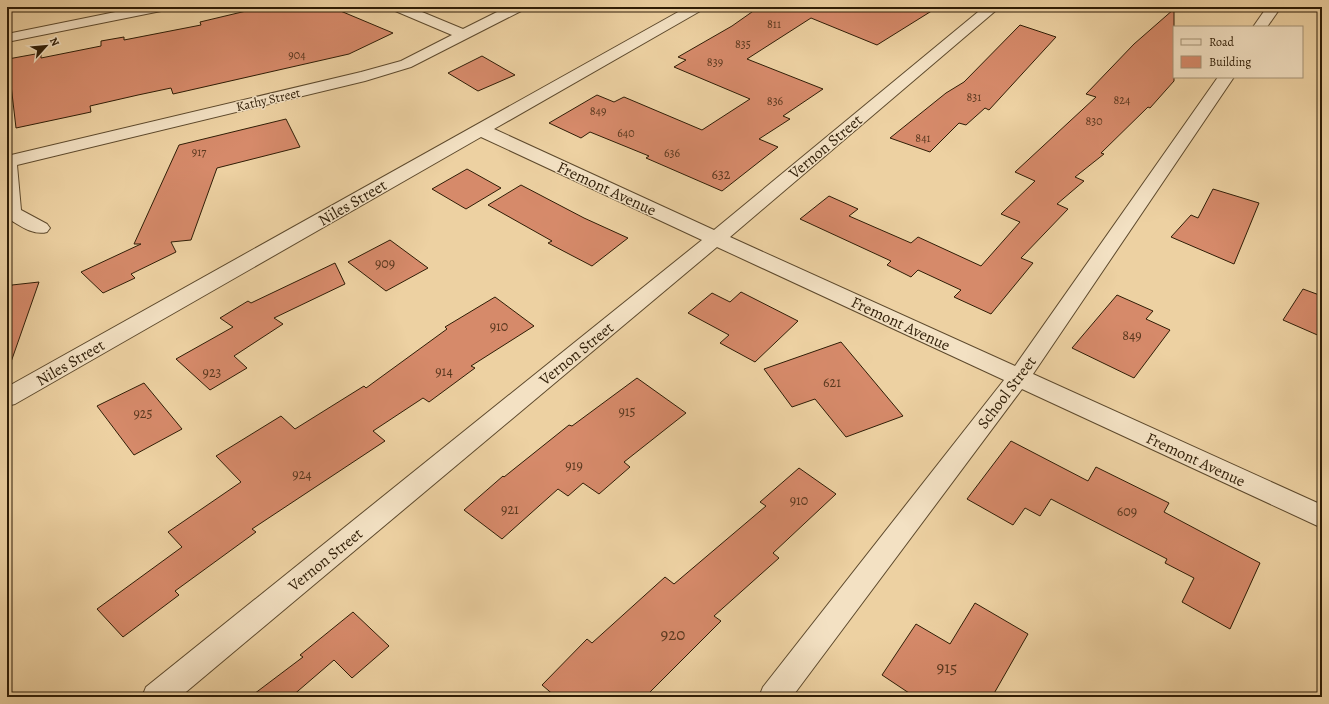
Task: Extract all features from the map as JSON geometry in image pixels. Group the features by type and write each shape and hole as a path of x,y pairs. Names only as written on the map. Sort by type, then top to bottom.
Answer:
{"street":[{"path":"7,38 161,7"},
{"path":"398,7 465,35"},
{"name":"Kathy Street","path":"7,161 365,76 406,64 518,7"},
{"name":"Niles Street","path":"7,398 698,7"},
{"name":"Vernon Street","path":"157,697 716,238 993,7"},
{"path":"1261,26 1274,7"},
{"name":"School Street","path":"774,697 1019,377 1225,78"},
{"name":"Fremont Avenue","path":"481,130 1322,517"},
{"path":"7,161 12,213 40,228"}],"building":[{"path":"263,7 331,7 393,33 349,54 173,94 171,88 138,95 90,106 91,112 16,128 8,59 41,53 41,58 101,46 101,41 124,37 124,40 201,25 200,22"},
{"path":"759,7 938,7 877,45 811,18 747,59 823,89 783,116 790,119 759,139 778,147 722,191 646,158 649,156 590,132 581,138 549,123 597,95 614,102 624,97 702,130 750,99 674,67 686,60 678,57 732,26"},
{"path":"1174,9 1174,81 1150,108 1148,107 1101,153 1104,154 1075,177 1084,181 1057,204 1068,209 1021,258 1033,263 991,314 954,297 961,290 918,270 911,277 887,265 891,261 800,219 829,196 858,209 849,216 911,243 918,237 981,266 1020,222 1001,214 1035,181 1015,172 1096,97 1086,94 1134,44"},
{"path":"1020,25 1056,37 989,110 985,108 966,125 959,123 930,152 890,138 946,93 964,82"},
{"path":"482,56 515,75 478,91 448,73"},
{"path":"286,119 300,147 217,168 191,240 171,242 176,252 131,274 135,278 103,293 81,272 141,244 134,244 179,145"},
{"path":"467,169 501,188 466,209 432,189"},
{"path":"521,185 584,218 628,238 592,266 548,243 552,241 488,205"},
{"path":"1213,189 1259,203 1234,264 1171,237 1191,215 1198,218"},
{"path":"390,240 428,268 386,291 348,262"},
{"path":"335,263 345,284 274,318 283,324 234,356 247,368 210,390 176,359 233,327 220,318 248,301 251,303"},
{"path":"39,282 11,362 7,361 7,298 12,285"},
{"path":"1303,289 1322,296 1322,337 1283,320"},
{"path":"741,292 798,321 755,362 720,343 729,335 688,313 712,293 730,302"},
{"path":"1117,295 1153,311 1146,319 1170,330 1134,378 1072,348"},
{"path":"495,297 534,326 471,366 475,368 429,402 423,398 373,431 385,441 252,529 256,532 175,591 179,595 123,637 97,609 182,547 168,532 241,482 216,456 281,416 295,429 364,386 366,388 447,329 445,327"},
{"path":"841,342 903,416 846,437 815,399 792,407 764,369"},
{"path":"637,378 686,413 624,462 630,467 599,494 583,483 568,496 558,489 502,539 464,510 503,476 504,477 569,425 572,426"},
{"path":"144,383 182,429 134,455 97,406"},
{"path":"1011,441 1088,481 1096,467 1169,503 1164,512 1260,563 1230,629 1182,602 1194,578 1165,563 1167,559 1051,499 1040,516 1025,508 1013,525 967,499"},
{"path":"799,468 836,494 773,553 779,558 714,616 721,621 645,697 556,697 542,685 587,639 592,643 665,577 674,584 766,506 760,502"},
{"path":"975,603 1028,634 992,697 915,697 882,675 916,624 950,644"},
{"path":"353,612 389,646 352,678 334,660 291,697 250,697 303,657 300,655"}]}
